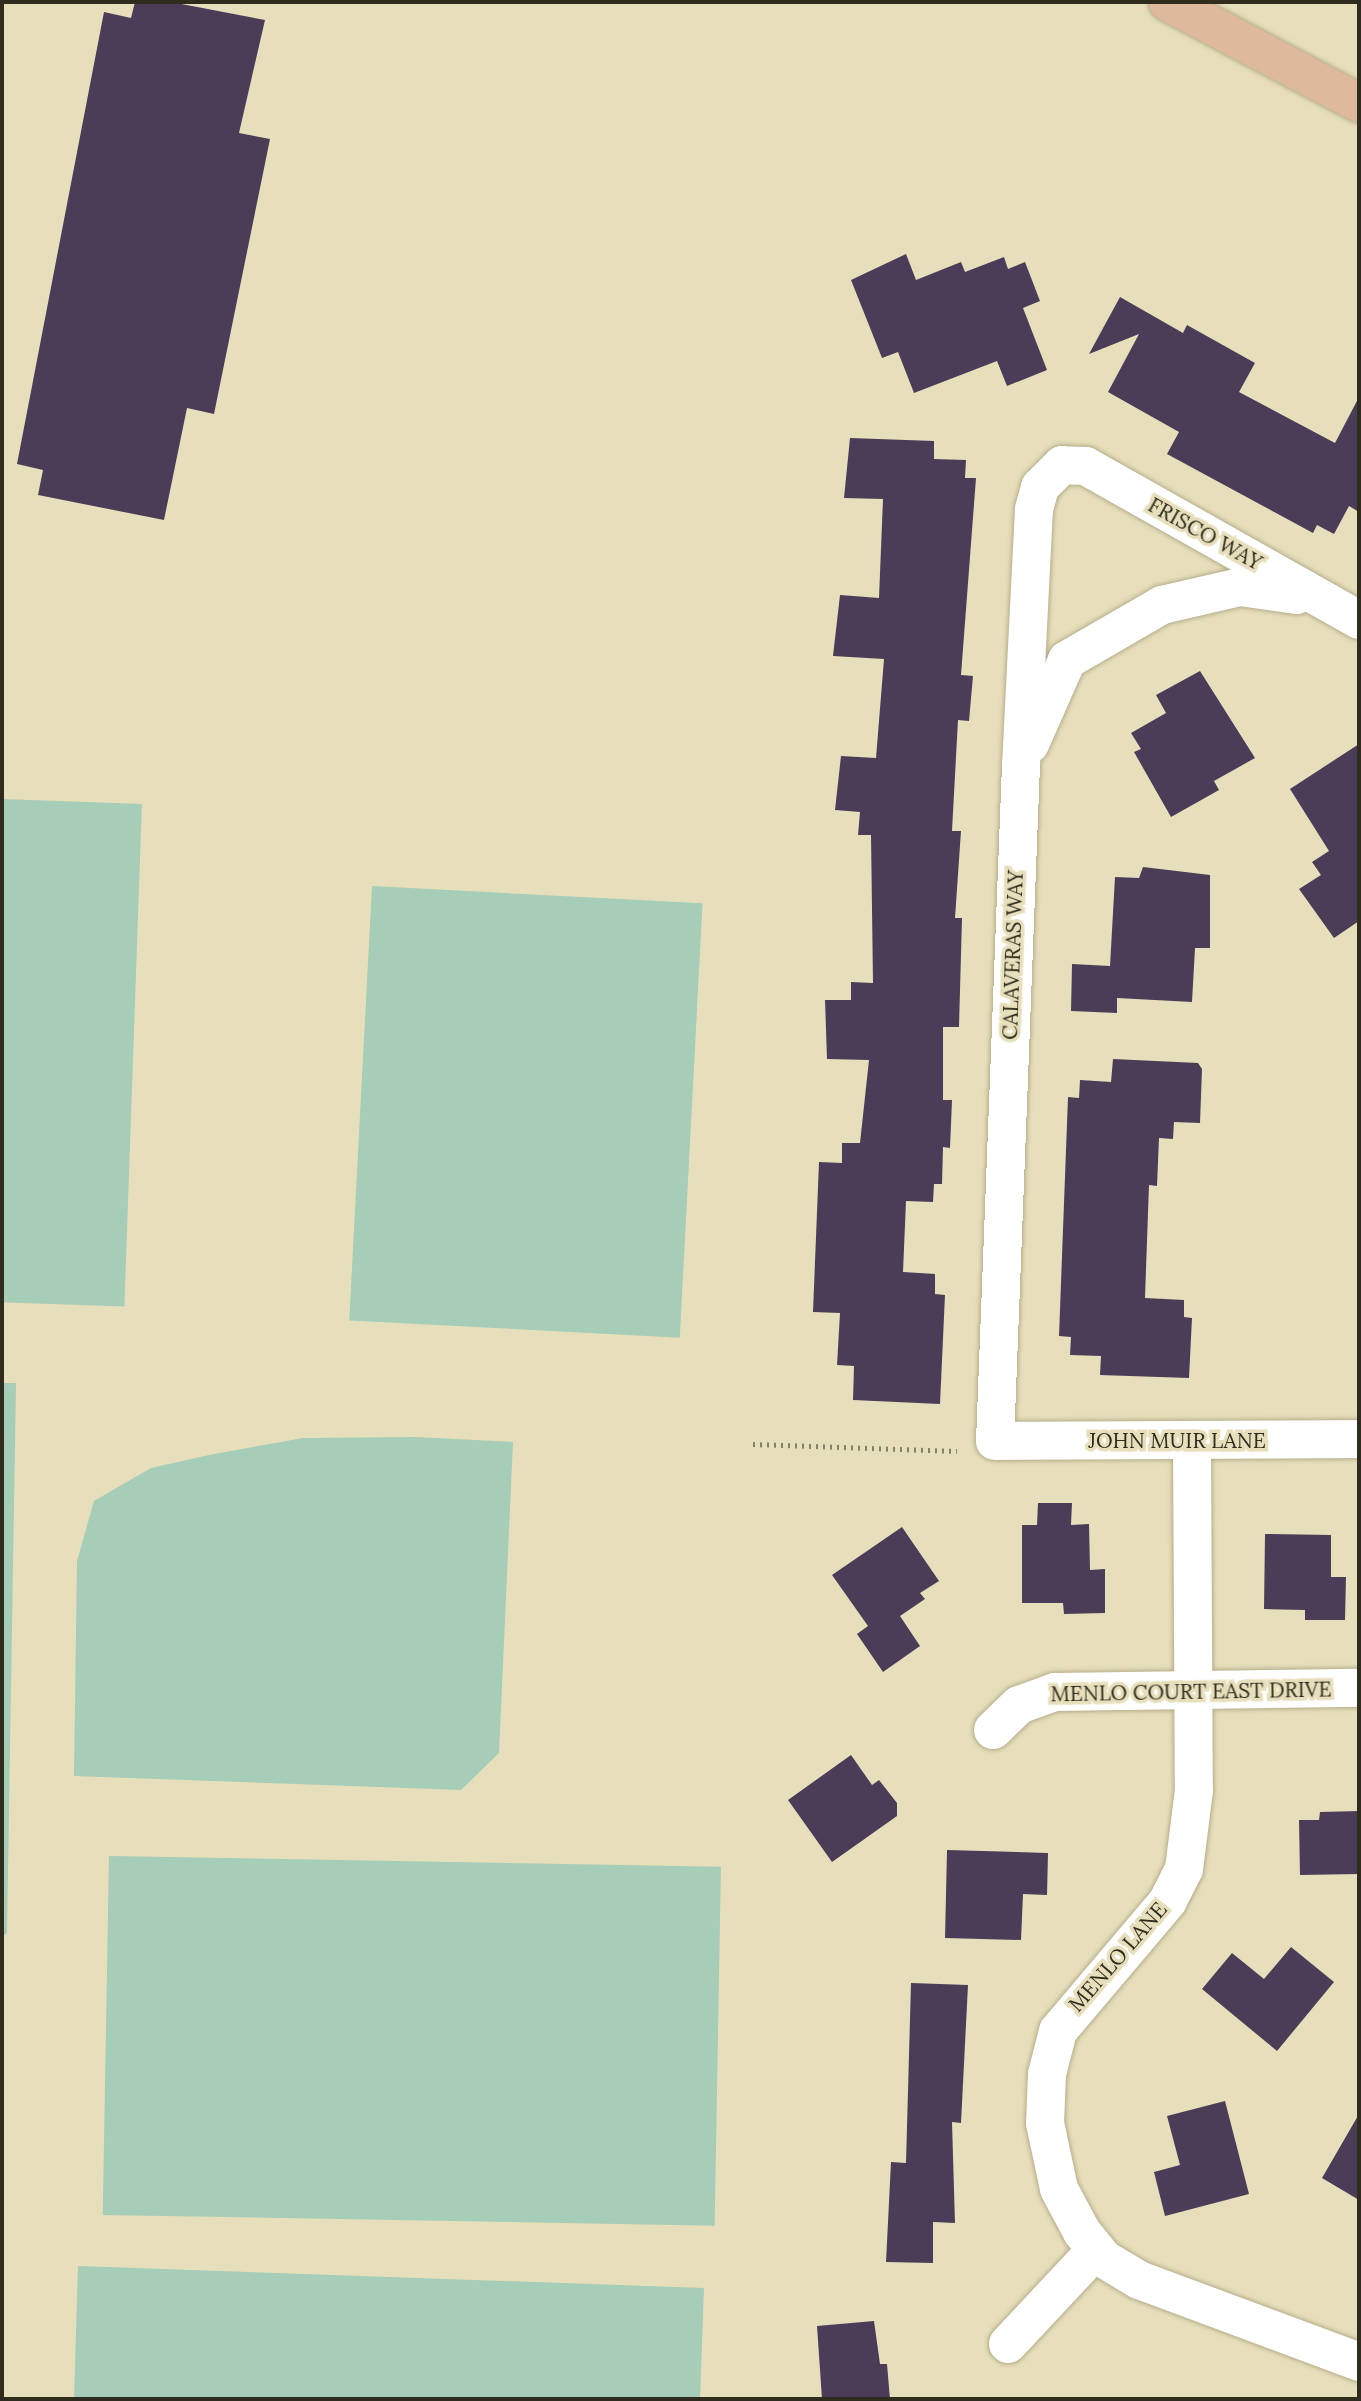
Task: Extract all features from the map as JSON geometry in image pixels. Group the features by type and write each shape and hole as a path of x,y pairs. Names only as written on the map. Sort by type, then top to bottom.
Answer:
{"main road":[{"path":"1168,2 1359,103"}],"street":[{"name":"FRISCO WAY","path":"1050,474 1068,463 1086,466 1359,620"},
{"name":"CALAVERAS WAY","path":"995,1441 1021,765 1034,509 1050,474"},
{"path":"1021,765 1067,660 1162,604 1240,587 1322,599"},
{"name":"JOHN MUIR LANE","path":"995,1441 1359,1439"},
{"name":"MENLO LANE","path":"1096,2250 1059,2189 1045,2123 1047,2074 1058,2031 1074,2006 1168,1901 1184,1869 1194,1790 1192,1442"},
{"name":"MENLO COURT EAST DRIVE","path":"993,1730 1019,1705 1043,1694 1359,1688"},
{"path":"1008,2344 1096,2250 1139,2280 1359,2362"}],"path":[{"path":"753,1444 984,1452 995,1441"}],"green space":[{"path":"2,799 142,804 124,1307 2,1302"},
{"path":"372,886 703,903 680,1338 349,1320"},
{"path":"2,1383 16,1383 7,1933 2,1937"},
{"path":"415,1437 513,1442 499,1753 461,1790 74,1776 77,1561 94,1501 151,1468 209,1455 303,1438"},
{"path":"109,1856 721,1867 715,2226 103,2215"},
{"path":"78,2266 704,2288 700,2399 74,2399"}],"building":[{"path":"135,2 171,2 265,20 239,133 270,139 214,414 187,408 164,520 38,495 43,470 17,464 104,12 131,18"},
{"path":"906,254 916,280 961,262 965,272 1004,257 1008,269 1025,262 1040,301 1023,308 1047,370 1007,386 997,361 914,393 898,352 882,358 851,280"},
{"path":"1120,297 1183,333 1187,325 1255,363 1239,392 1335,443 1359,397 1359,512 1349,506 1334,534 1317,525 1313,533 1167,454 1179,432 1108,392 1139,334 1089,354"},
{"path":"850,438 934,441 934,459 966,460 965,478 976,478 961,675 973,676 969,721 958,720 952,831 961,831 955,918 962,918 959,1027 943,1027 943,1100 952,1100 950,1148 943,1147 942,1184 934,1184 933,1202 906,1201 903,1272 935,1274 935,1294 945,1295 940,1404 853,1400 854,1366 837,1365 840,1313 813,1312 819,1162 842,1163 842,1143 860,1143 869,1060 827,1059 825,1000 851,1000 851,982 873,983 871,835 858,835 860,812 835,810 841,756 876,758 884,659 833,656 840,595 879,598 883,499 844,498"},
{"path":"1200,671 1255,758 1214,781 1219,790 1171,817 1134,752 1141,749 1131,733 1166,713 1156,695"},
{"path":"1359,744 1359,921 1334,938 1299,889 1321,875 1312,862 1329,851 1290,789"},
{"path":"1143,867 1210,875 1210,948 1195,948 1192,1002 1117,998 1117,1013 1071,1011 1072,964 1110,966 1115,877 1139,878"},
{"path":"1113,1059 1198,1063 1202,1069 1200,1123 1174,1122 1173,1139 1159,1138 1157,1186 1149,1185 1145,1298 1184,1300 1184,1317 1192,1318 1189,1378 1100,1375 1101,1356 1070,1355 1071,1337 1059,1336 1068,1097 1079,1098 1080,1080 1111,1082"},
{"path":"1038,1503 1072,1503 1071,1525 1089,1524 1090,1570 1105,1569 1105,1613 1064,1614 1063,1603 1022,1603 1022,1525 1037,1525"},
{"path":"902,1527 939,1581 920,1593 925,1599 900,1616 920,1646 883,1672 857,1634 868,1626 832,1575"},
{"path":"1265,1534 1331,1535 1331,1577 1346,1577 1345,1620 1305,1620 1305,1610 1264,1609"},
{"path":"851,1755 872,1785 879,1780 897,1803 897,1816 832,1862 788,1800"},
{"path":"1359,1811 1359,1874 1300,1875 1299,1820 1319,1820 1320,1812"},
{"path":"947,1850 1048,1853 1047,1895 1023,1894 1021,1940 945,1938"},
{"path":"1291,1947 1334,1982 1277,2051 1202,1989 1232,1953 1264,1979"},
{"path":"911,1983 968,1985 961,2123 952,2122 955,2223 933,2222 933,2263 886,2262 891,2162 906,2163"},
{"path":"1225,2101 1249,2194 1165,2216 1154,2172 1180,2165 1167,2116"},
{"path":"1359,2114 1359,2200 1322,2178"},
{"path":"874,2321 880,2364 887,2364 890,2399 822,2399 817,2326"}]}
